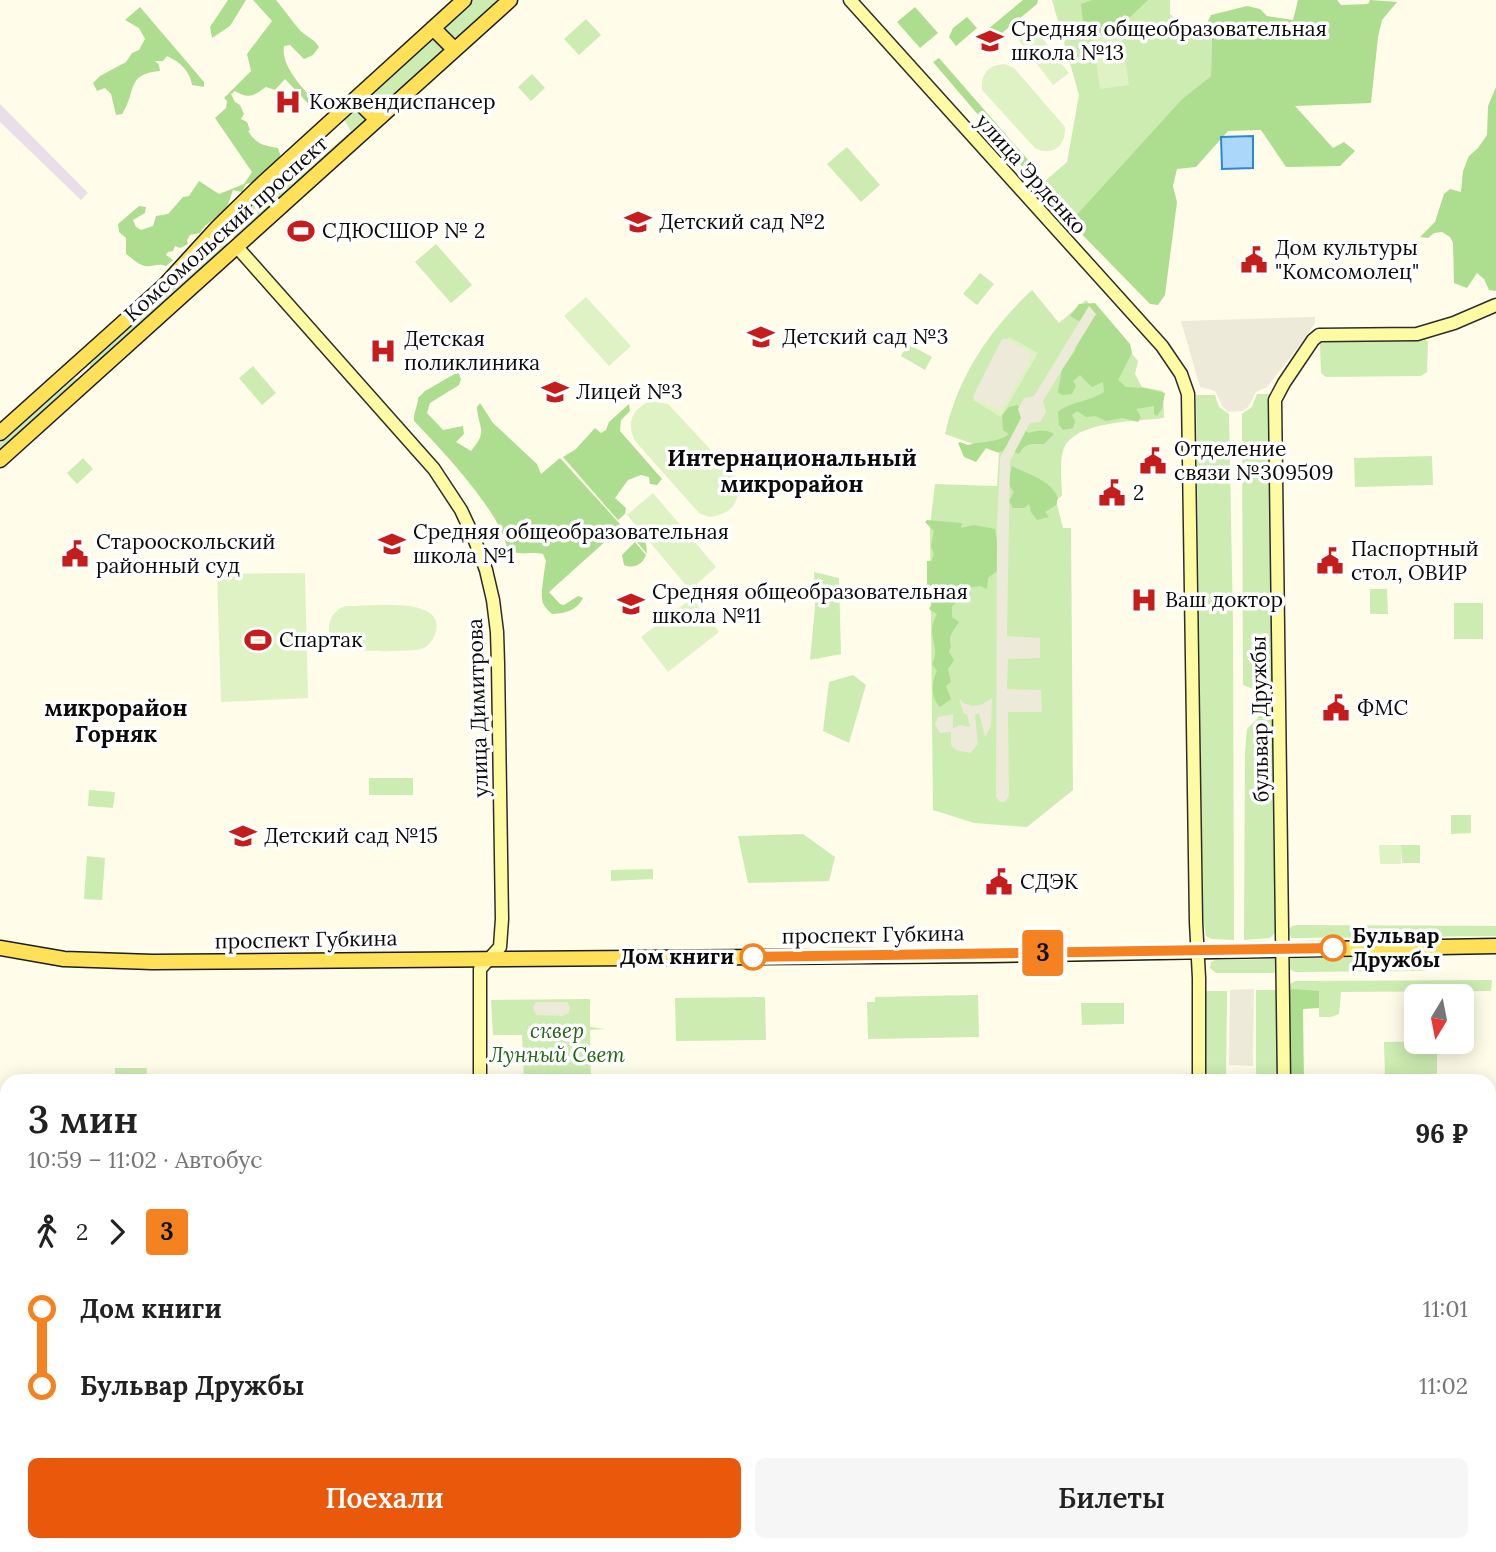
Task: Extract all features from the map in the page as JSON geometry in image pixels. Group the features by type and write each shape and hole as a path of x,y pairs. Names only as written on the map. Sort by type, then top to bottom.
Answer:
{"main road":[{"name":"Комсомольский проспект","path":"0,433 176,275 218,227 464,0"},
{"name":"Комсомольский проспект","path":"0,460 510,0"},
{"name":"улица Эрденко","path":"850,0 1162,346 1181,374 1190,405 1198,950"},
{"path":"433,28 454,49"},
{"path":"356,99 377,120"},
{"path":"218,227 237,247"},
{"name":"улица Димитрова","path":"237,247 434,469 461,510 486,570 498,632 502,919 500,947 480,969 480,1074"},
{"name":"бульвар Дружбы","path":"1284,1074 1275,400 1319,335 1416,334 1454,323 1496,305"},
{"path":"75,366 88,382"},
{"name":"проспект Губкина","path":"0,948 64,959 103,961 490,959 1496,946"},
{"path":"1198,950 1199,1074"}],"shaded area":[{"path":"0,104 88,193 81,200 0,122"},
{"path":"1089,306 1096,314 1043,401 1046,412 1040,422 1030,423 1010,461 1007,636 1040,638 1040,658 1008,659 1007,689 1041,690 1042,712 1008,712 1009,796 1005,802 1000,802 996,797 997,526 1000,458 1021,418 1018,409 1024,398 1034,396"},
{"path":"1315,317 1315,323 1299,346 1267,387 1256,392 1243,411 1228,412 1215,391 1200,387 1181,321"},
{"path":"1002,339 1007,339 1031,353 1029,362 1001,410 974,399 973,396"},
{"path":"959,698 963,703 973,706 981,705 992,698 991,726 985,737 979,713 975,715 978,744 970,753 956,750 951,745 951,732 940,733 935,724 938,717 953,714 953,728 961,725 970,727"},
{"path":"1254,989 1253,1066 1229,1065 1230,990"},
{"path":"536,1002 567,1002 569,1013 562,1016 536,1015 533,1007"}],"green space":[{"path":"228,0 246,0 230,26 212,38 210,27"},
{"path":"253,0 276,0 300,31 319,47 313,55 304,59 290,45 284,46 284,54 290,71 321,108 316,112 285,79 275,90 266,87 252,95 235,91 231,94 240,105 244,114 241,119 247,122 251,136 261,144 278,148 281,157 255,182 246,184 242,192 233,190 223,211 200,233 190,235 188,244 180,248 175,246 173,251 168,252 166,255 173,260 166,266 140,264 126,254 126,238 119,232 118,224 139,206 146,207 145,213 133,220 141,230 153,226 156,216 168,214 183,197 189,196 199,181 219,194 244,184 252,172 215,118 226,108 227,101 224,98 251,71 247,54 272,21"},
{"path":"472,0 503,0 461,38 452,38 442,26"},
{"path":"1023,0 1038,0 1037,4 996,38 982,34"},
{"path":"1052,0 1170,0 1170,14 1187,30 1212,33 1211,76 1182,99 1070,222 1038,187 1067,162 1079,95"},
{"path":"1092,0 1148,0 1128,19 1085,40 1081,4"},
{"path":"1298,0 1337,0 1341,5 1368,4 1370,0 1397,2 1382,20 1371,103 1295,106 1333,148 1344,142 1355,151 1340,166 1286,167 1261,130 1228,131 1196,167 1177,169 1173,186 1177,202 1165,295 1158,305 1150,304 1070,222 1182,99 1211,76 1212,33 1207,23 1211,15 1247,6 1260,9 1267,16 1293,20"},
{"path":"140,7 204,82 204,87 192,85 184,68 167,56 163,61 155,61 160,71 141,76 137,80 127,106 122,114 116,115 111,94 105,88 97,91 93,83 100,76 126,62 132,53 139,50 145,39 139,28 125,20"},
{"path":"915,7 938,33 920,48 897,22"},
{"path":"967,17 977,28 956,46 949,37 953,28"},
{"path":"586,19 601,35 579,55 564,39"},
{"path":"1033,26 1069,73 1053,85 1017,38"},
{"path":"1121,32 1129,85 1100,89 1093,38"},
{"path":"433,38 437,39 445,50 379,111 374,112 365,100 367,97"},
{"path":"939,58 1043,177 1038,185 933,62"},
{"path":"1005,64 1014,68 1065,127 1063,140 1057,148 1047,151 1035,148 982,90 987,71 994,66"},
{"path":"532,74 545,88 531,101 518,87"},
{"path":"1496,87 1496,291 1489,290 1484,279 1477,273 1467,288 1454,283 1453,243 1450,237 1442,232 1434,233 1428,238 1420,237 1435,222 1444,194 1450,189 1461,192 1463,171 1469,156 1487,135 1488,106"},
{"path":"359,112 368,119 238,237 233,237 229,230 233,218 292,166 298,165 306,171 351,131 344,119 349,113"},
{"path":"847,147 880,185 861,202 827,164"},
{"path":"217,239 226,241 228,246 93,368 90,367 90,361 183,278"},
{"path":"436,244 472,285 451,303 415,262"},
{"path":"980,273 994,284 977,305 963,294"},
{"path":"1032,290 1059,323 1086,300 1138,361 1135,374 1142,387 1163,391 1164,418 1092,428 1079,433 1069,441 1063,451 1062,496 1056,500 1063,528 1071,528 1073,790 1027,827 974,823 933,810 930,526 935,484 997,486 999,453 945,434 958,393 977,356 1002,321"},
{"path":"586,297 631,346 609,366 564,316"},
{"path":"1095,303 1130,344 1132,353 1118,380 1126,387 1165,393 1162,408 1157,416 1154,414 1154,406 1136,409 1141,417 1138,422 1123,418 1106,421 1095,416 1086,417 1077,411 1072,415 1075,421 1073,428 1063,430 1059,425 1058,412 1104,392 1103,382 1092,387 1080,375 1073,381 1076,386 1072,394 1062,395 1058,392 1062,369 1075,351 1077,337 1084,324 1070,316 1079,304"},
{"path":"1009,337 1038,353 1001,417 973,400"},
{"path":"1424,338 1428,342 1427,372 1421,376 1326,377 1321,373 1320,344 1323,340"},
{"path":"908,344 932,357 925,370 901,356"},
{"path":"253,366 276,393 262,405 239,378"},
{"path":"458,372 461,379 459,385 430,403 427,413 443,430 463,426 464,434 456,442 471,451 480,438 477,407 480,403 493,423 537,464 541,474 560,458 628,533 623,527 635,525 646,544 647,554 633,537 617,531 549,592 564,605 578,596 583,598 570,610 552,614 545,607 542,595 546,561 543,554 520,553 507,549 503,535 482,500 414,421 418,398"},
{"path":"75,378 78,380 76,385 0,453 0,443"},
{"path":"1257,394 1270,394 1277,925 1270,938 1244,940 1245,752 1247,729 1258,718 1261,699 1256,690 1243,685 1242,414 1252,407"},
{"path":"1196,395 1215,395 1219,407 1229,414 1234,940 1212,939 1206,936 1203,918"},
{"path":"650,401 668,404 735,476 737,499 730,509 717,516 709,517 699,513 635,441 631,428 632,417"},
{"path":"629,404 630,411 621,420 620,431 662,479 657,485 650,484 649,477 641,475 628,480 615,498 626,508 625,514 618,520 563,457 576,449 595,428 601,433 606,430 609,422"},
{"path":"1017,405 1023,410 1019,427 1029,433 1042,430 1054,434 1044,444 1026,446 1019,454 1006,448 998,452 986,448 976,462 964,457 958,443 968,445 1000,439 1009,434 1003,430 1002,415 1009,407"},
{"path":"1432,456 1433,485 1355,487 1354,458"},
{"path":"83,458 93,469 77,484 67,473"},
{"path":"1012,466 1039,479 1055,492 1058,498 1056,505 1045,512 1049,517 1037,520 1029,504 1024,508 1013,508 1009,501 1014,492 1008,484"},
{"path":"653,493 716,567 690,590 627,515"},
{"path":"925,522 962,523 961,528 974,525 995,529 998,548 998,570 988,578 987,589 980,586 967,588 960,583 959,585 960,600 952,606 952,617 959,622 950,639 949,652 954,660 948,669 951,682 946,686 951,699 940,707 934,695 933,685 937,671 932,664 935,652 932,629 937,614 929,609 934,600 927,599 927,561 931,561 934,555 931,546 934,531"},
{"path":"635,542 646,555 637,565 624,565 622,555"},
{"path":"814,572 839,578 841,654 810,660 815,608"},
{"path":"305,573 308,698 221,702 217,574"},
{"path":"1370,589 1387,589 1388,614 1370,614"},
{"path":"692,598 719,632 668,672 641,637"},
{"path":"1454,603 1483,603 1483,639 1454,639"},
{"path":"392,605 422,609 432,615 437,625 433,639 425,648 415,650 367,651 340,648 331,640 330,622 336,611 351,606"},
{"path":"853,675 866,685 849,743 823,731 829,682"},
{"path":"369,778 413,778 413,795 369,795"},
{"path":"89,790 115,792 113,808 88,806"},
{"path":"1451,815 1471,815 1471,833 1451,834"},
{"path":"803,834 835,857 829,881 748,883 738,836"},
{"path":"1379,845 1401,845 1401,864 1380,864"},
{"path":"1401,845 1420,845 1420,863 1402,863"},
{"path":"87,856 105,858 102,900 84,899"},
{"path":"653,869 653,879 611,881 611,870"},
{"path":"1298,925 1496,926 1496,936 1291,938 1289,930"},
{"path":"1407,957 1426,961 1426,971 1295,972 1287,968 1288,960 1294,958"},
{"path":"1275,959 1277,969 1274,973 1216,973 1210,968 1211,962 1215,960"},
{"path":"1492,980 1491,991 1474,991 1474,984 1404,984 1404,992 1341,992 1339,1014 1331,1017 1319,1017 1319,991 1287,993 1288,985 1295,981"},
{"path":"1292,989 1319,991 1319,1008 1303,1009 1304,1074 1289,1074 1287,993"},
{"path":"1256,990 1277,990 1279,1074 1256,1074"},
{"path":"1205,991 1227,991 1226,1074 1205,1074"},
{"path":"978,995 979,1037 868,1039 867,1002 875,1002 875,997"},
{"path":"765,997 766,1040 676,1041 675,998"},
{"name":"сквер Лунный Свет","path":"590,999 590,1027 605,1029 590,1030 591,1074 524,1074 522,1035 493,1035 491,1000"},
{"path":"1081,1003 1124,1003 1124,1024 1082,1025"},
{"path":"1384,1042 1404,1042 1404,1054 1437,1054 1437,1074 1385,1074"},
{"path":"115,1068 147,1068 147,1074 115,1074"}],"water":[{"path":"1253,136 1253,168 1222,169 1221,137"}],"bus line":[{"name":"3","path":"753,957 1333,948"}],"place":[{"name":"Средняя общеобразовательная школа №13","path":"990,41"},
{"name":"Кожвендиспансер","path":"288,102"},
{"name":"Детский сад №2","path":"638,222"},
{"name":"СДЮСШОР № 2","path":"301,231"},
{"name":"Дом культуры \"Комсомолец\"","path":"1254,260"},
{"name":"Детский сад №3","path":"761,337"},
{"name":"Детская поликлиника","path":"383,351"},
{"name":"Лицей №3","path":"555,392"},
{"name":"Отделение связи №309509","path":"1153,461"},
{"name":"2","path":"1112,493"},
{"name":"Средняя общеобразовательная школа №1","path":"392,544"},
{"name":"Старооскольский районный суд","path":"75,554"},
{"name":"Паспортный стол, ОВИР","path":"1330,561"},
{"name":"Ваш доктор","path":"1144,600"},
{"name":"Cредняя общеобразовательная школа №11","path":"631,604"},
{"name":"Спартак","path":"258,640"},
{"name":"ФМС","path":"1336,708"},
{"name":"Детский сад №15","path":"243,836"},
{"name":"СДЭК","path":"999,882"},
{"name":"Бульвар Дружбы","path":"1333,948"},
{"name":"Дом книги","path":"753,957"}],"district":[{"name":"Интернациональный микрорайон","path":"792,471"},
{"name":"микрорайон Горняк","path":"116,721"}]}
